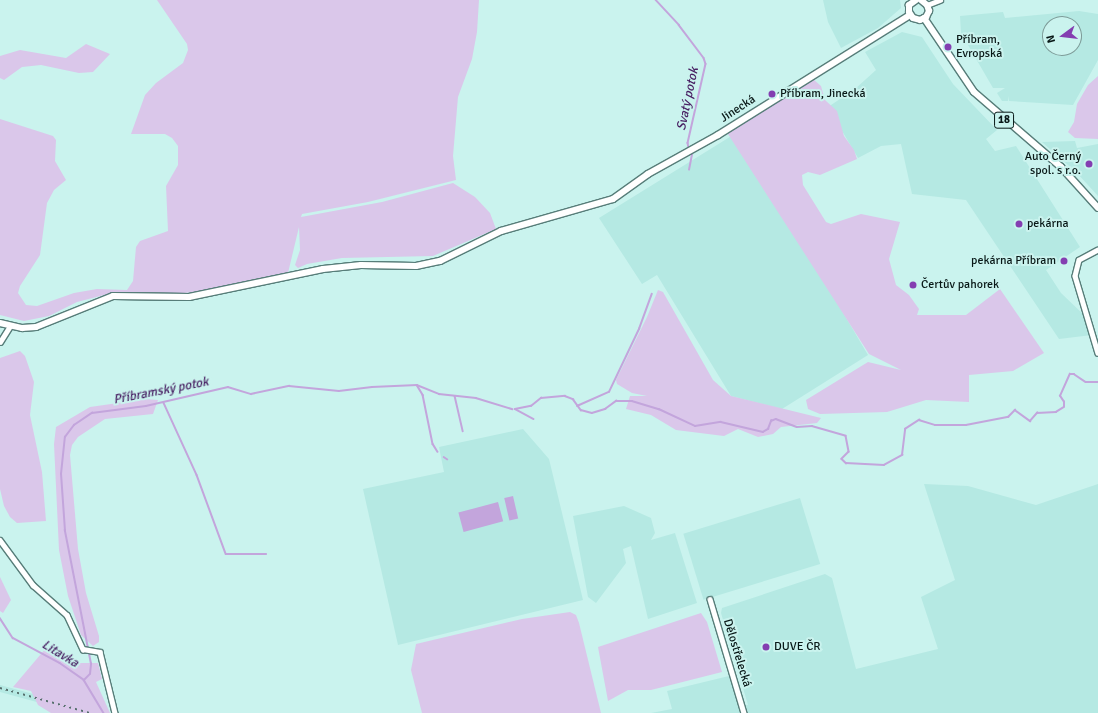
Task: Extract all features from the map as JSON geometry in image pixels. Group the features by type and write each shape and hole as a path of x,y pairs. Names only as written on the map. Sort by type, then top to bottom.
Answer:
{"main road":[{"path":"915,0 909,5 910,15 917,20 924,18 928,13 927,4 922,0"},
{"name":"Jinecká","path":"0,323 10,326 36,327 114,296 188,297 344,266 429,264 453,256 501,231 597,206 618,196 654,170 718,135 910,15"},
{"name":"18","path":"924,18 974,92 1061,167 1098,208"}],"street":[{"path":"927,4 940,0"},
{"path":"1098,250 1079,260 1075,276 1098,353"},
{"path":"0,342 10,326"},
{"path":"0,540 33,585 67,615 81,646 88,650 98,650 102,656 115,713"},
{"name":"Dělostřelecká","path":"710,599 744,713"}],"shaded area":[{"path":"157,0 479,0 477,32 472,59 458,97 453,156 456,180 368,202 302,214 301,217 382,202 453,183 475,197 490,213 496,229 433,256 342,258 307,264 298,268 295,265 300,250 299,227 288,273 212,290 175,294 112,293 77,302 49,316 24,321 0,315 0,119 53,136 56,140 55,161 66,180 54,190 47,203 40,255 20,286 18,293 26,305 37,306 74,293 97,289 127,290 133,281 136,247 140,241 168,231 166,186 178,165 178,146 172,138 165,134 131,134 145,95 156,83 183,63 188,50 187,44"},
{"path":"823,0 900,0 901,8 878,28 841,48 828,22"},
{"path":"1079,11 1098,14 1098,60 1073,105 1009,101 1009,96 1008,101 1002,101 997,93 1005,88 993,88 961,33 960,16 1003,12 1005,18"},
{"path":"902,32 922,37 953,84 997,130 986,139 995,151 1016,146 1080,247 1046,270 1061,293 1085,316 1092,335 1059,339 966,200 912,194 901,144 881,146 858,158 828,107 855,89 876,70 865,52"},
{"path":"86,44 110,54 93,72 79,73 41,65 22,67 4,80 0,78 0,56 20,50 66,58"},
{"path":"1098,76 1098,139 1075,138 1068,132 1074,122 1077,104 1088,85"},
{"path":"813,79 821,86 825,100 837,111 844,136 854,150 857,159 820,175 808,172 802,175 803,185 826,222 831,224 861,214 900,222 889,259 896,285 909,295 919,309 917,315 966,315 1000,289 1044,353 1013,371 969,375 969,402 926,400 887,412 820,414 808,409 806,400 868,362 901,370 869,354 726,131"},
{"path":"733,135 802,243 868,355 782,409 731,396 657,275 642,284 599,218"},
{"path":"1075,141 1077,148 1098,144 1098,196 1077,173 1042,142"},
{"path":"658,290 663,292 713,380 731,396 821,418 817,423 781,427 773,434 758,437 738,429 724,436 676,430 651,415 626,409 630,396 647,396 632,393 617,384 616,380 647,317"},
{"path":"20,351 25,356 34,382 30,415 42,472 46,521 17,523 10,517 4,506 0,489 0,358"},
{"path":"146,399 158,400 153,414 105,419 78,437 72,445 70,455 78,549 86,593 99,636 99,642 93,646 81,635 68,596 59,550 54,444 56,427 90,407"},
{"path":"523,429 549,459 583,600 398,645 363,489 444,472 439,447"},
{"path":"924,484 968,486 1036,505 1098,484 1098,713 651,713 672,709 667,691 729,676 739,707 748,705 721,613 722,608 825,574 832,578 856,669 938,649 921,597 955,580"},
{"path":"513,496 518,518 509,520 504,498"},
{"path":"800,498 820,564 704,600 683,534"},
{"path":"498,502 503,521 464,532 458,513"},
{"path":"624,506 651,518 655,533 651,540 675,533 697,603 648,619 631,546 623,549 626,563 596,603 588,597 573,516"},
{"path":"0,577 11,600 3,613 0,611"},
{"path":"570,612 576,615 579,623 601,713 422,713 411,670 416,644 522,619"},
{"path":"701,613 707,622 722,672 651,690 628,690 608,701 598,647"},
{"path":"46,648 78,663 98,663 102,679 96,682 110,713 51,713 38,705 31,691 13,687"},
{"path":"0,685 103,713 77,713 0,692"}],"waterway":[{"name":"Svatý potok","path":"656,0 679,25 704,58 706,64 688,143 689,148"},
{"name":"Svatý potok","path":"689,170 692,154"},
{"name":"Svatý potok","path":"577,406 609,392 639,329 652,294"},
{"name":"Příbramský potok","path":"515,409 531,406 541,398 565,396 573,399 581,410 592,413 605,409 616,401 632,401 659,409 695,426 721,422 763,432 768,429 771,421 776,419 797,427 812,426 846,436 849,452 842,459 846,463 884,465 902,455 905,429 919,420 935,425 966,425 1008,417 1015,410 1030,421 1037,413 1056,412 1064,407 1064,402 1060,396 1070,374 1074,374 1086,382 1098,382"},
{"path":"417,385 423,395 433,444 438,452"},
{"name":"Příbramský potok","path":"84,680 90,674 91,664 65,531 61,474 65,437 74,425 92,413 146,406 228,387 251,394 289,386 339,391 372,387 417,385 439,394 476,398 512,409"},
{"path":"455,396 463,431"},
{"path":"164,403 197,475 226,554 266,554"},
{"path":"515,409 534,419"},
{"name":"Litavka","path":"0,618 13,638 60,663 84,680 104,713"}],"railway":[{"path":"0,688 90,713"}],"place":[{"name":"Příbram, Evropská","path":"948,47"},
{"name":"Příbram, Jinecká","path":"772,94"},
{"name":"Auto Černý spol. s r.o.","path":"1089,164"},
{"name":"pekárna","path":"1019,224"},
{"name":"pekárna Příbram","path":"1064,261"},
{"name":"Čertův pahorek","path":"913,285"},
{"name":"DUVE ČR","path":"766,647"}]}
